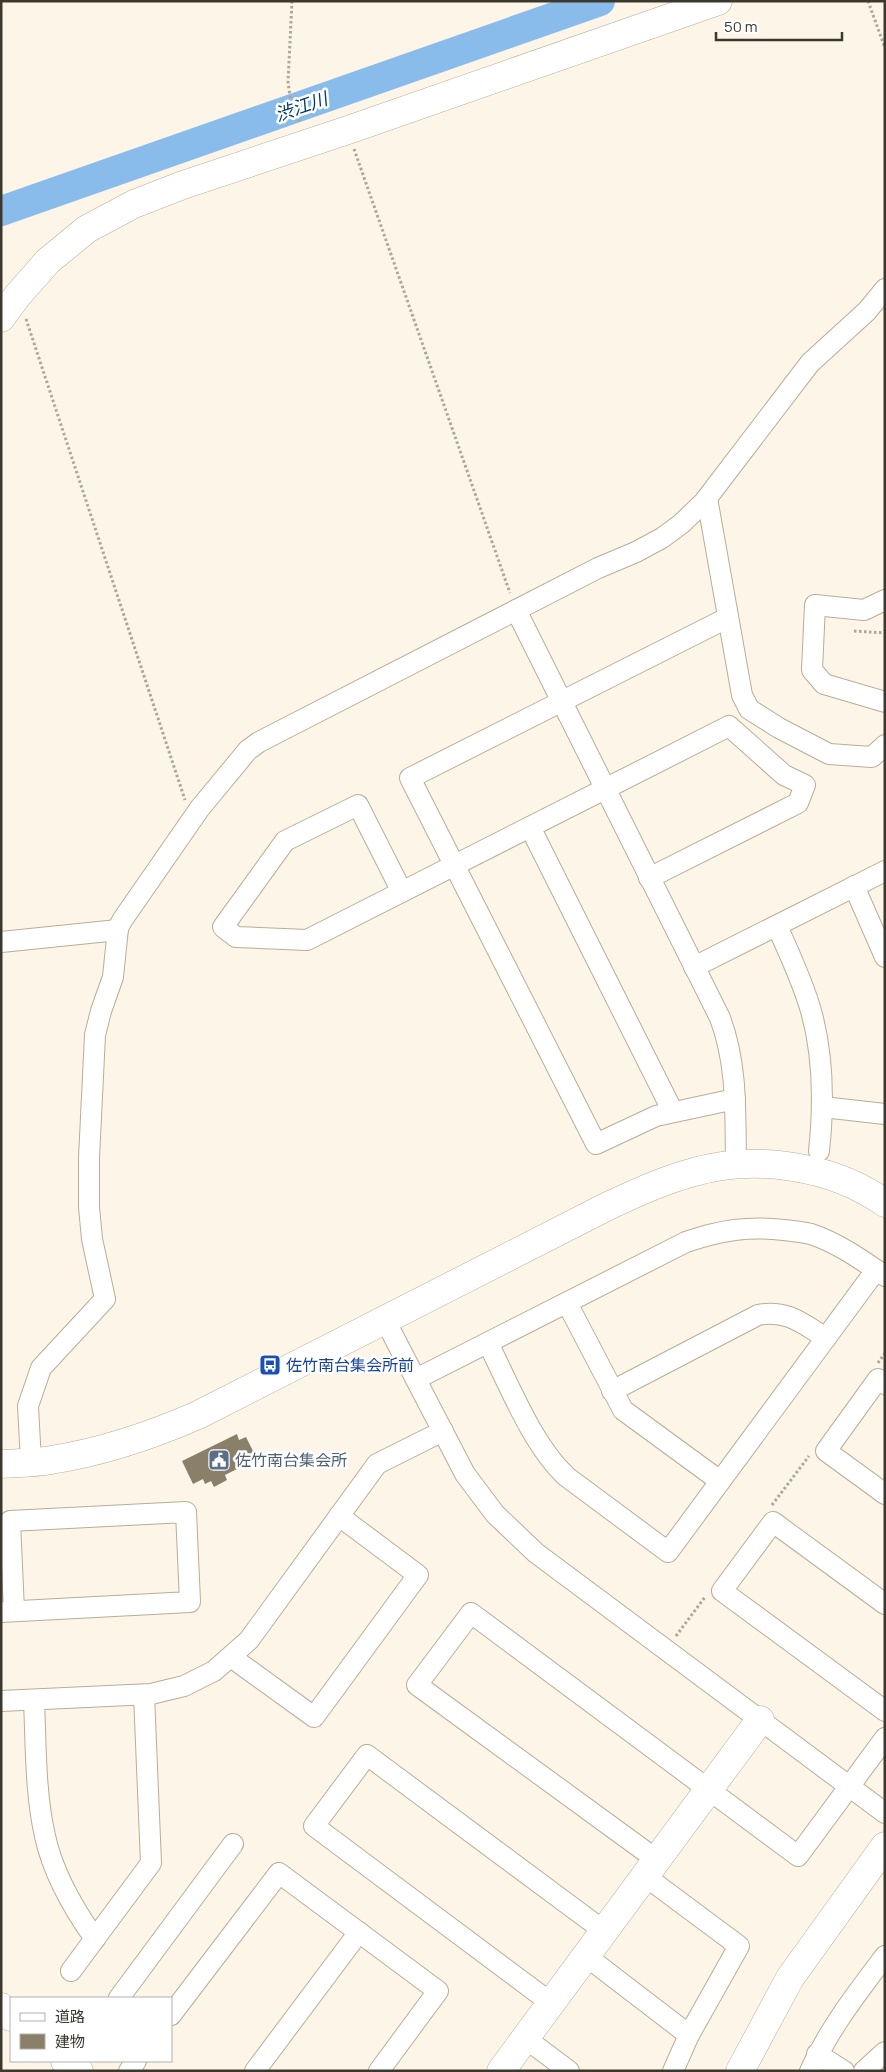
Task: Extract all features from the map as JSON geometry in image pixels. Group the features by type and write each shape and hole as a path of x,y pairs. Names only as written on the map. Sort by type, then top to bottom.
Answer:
{"street":[{"path":"1,318 18,295 48,261 87,229 134,204 201,179 348,130 718,1"},
{"path":"31,1462 28,1406 41,1368 105,1299 92,1239 89,1207 89,1158 96,1035 101,1011 113,977 118,930 122,919 200,808 248,750 259,742 516,610 662,538 682,524 707,498 810,363 867,310 885,289"},
{"path":"707,498 742,695 750,710 829,754 872,757 885,745"},
{"path":"885,600 864,610 815,605 812,670 824,684 885,702"},
{"path":"516,610 727,1037 734,1074 736,1165"},
{"path":"728,618 410,778 596,1144 641,1123 673,1112 735,1099"},
{"path":"402,892 358,805 285,841 223,927 236,937 306,940 402,892 454,866 729,726 784,774 805,786 798,803 650,878"},
{"path":"530,827 673,1112"},
{"path":"694,967 885,871"},
{"path":"854,886 885,957"},
{"path":"777,926 811,1010 822,1074 823,1108 819,1151"},
{"path":"1,942 118,930"},
{"path":"823,1108 885,1114"},
{"path":"1,1464 31,1462 92,1453 166,1430 608,1206 660,1182 695,1171 736,1165 767,1164 828,1176 850,1183 885,1203"},
{"path":"416,1380 567,1302 686,1242 732,1229 756,1227 810,1234 860,1258 881,1273 826,1338 668,1552 567,1477 556,1466 540,1444 488,1343"},
{"path":"567,1302 623,1410 720,1481"},
{"path":"612,1390 758,1315 779,1313 790,1316 826,1338"},
{"path":"385,1320 466,1474 480,1496 513,1533 536,1553 885,1813"},
{"path":"879,1376 826,1451 885,1494"},
{"path":"1,1701 144,1694 167,1691 200,1679 231,1657 249,1640 378,1464 444,1431"},
{"path":"186,1512 190,1602 8,1612 10,1522 186,1512"},
{"path":"231,1657 314,1717 418,1575 339,1516"},
{"path":"885,1604 773,1522 722,1591 885,1711"},
{"path":"673,2071 689,2035 739,1946 651,1868 418,1684 471,1613 798,1856 885,1738"},
{"path":"71,1970 152,1863 144,1694"},
{"path":"34,1700 39,1791 45,1838 67,1895 95,1939"},
{"path":"501,2071 760,1720"},
{"path":"552,2002 314,1826 366,1755 604,1931"},
{"path":"120,1997 233,1844"},
{"path":"740,2071 790,1978 885,1846"},
{"path":"172,2014 279,1873 438,1991 379,2071"},
{"path":"255,2071 359,1932"},
{"path":"586,1956 689,2035"},
{"path":"844,2071 813,2062 850,2002 885,1956"},
{"path":"1,2007 10,2016"},
{"path":"525,2038 569,2071"},
{"path":"864,2071 885,2052"}],"path":[{"path":"292,1 288,82 290,96 300,122"},
{"path":"868,1 885,48"},
{"path":"348,130 516,610"},
{"path":"18,295 186,800"},
{"path":"854,631 885,633"},
{"path":"879,1376 885,1353"},
{"path":"769,1510 810,1455"},
{"path":"676,1636 705,1596"}],"building":[{"name":"佐竹南台集会所","path":"237,1434 239,1440 246,1437 257,1459 225,1475 227,1480 214,1487 211,1481 205,1484 203,1479 193,1484 182,1461"}],"waterway":[{"name":"渋江川","path":"1,211 600,1"}],"place":[{"name":"佐竹南台集会所前","path":"270,1365"},
{"name":"佐竹南台集会所","path":"219,1460"}]}
